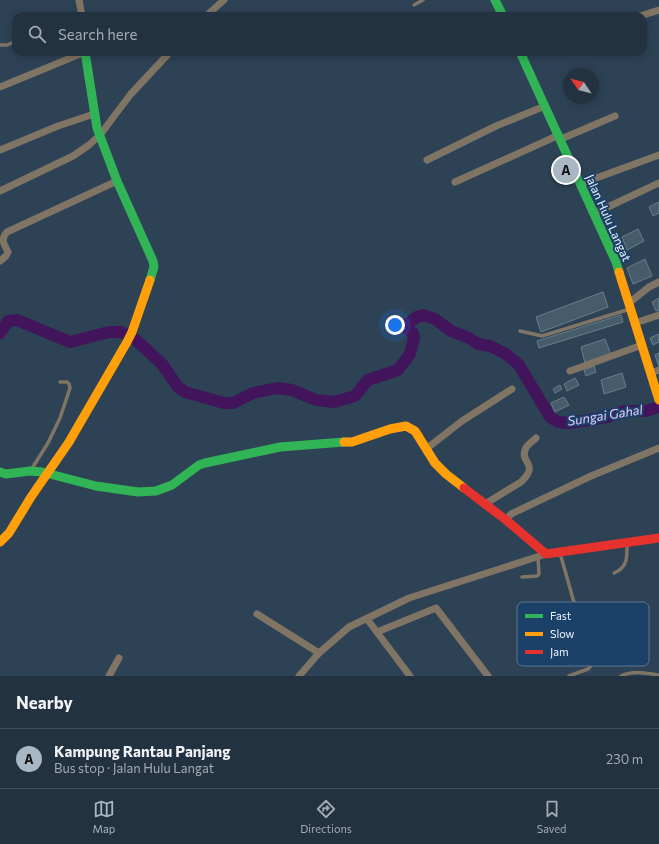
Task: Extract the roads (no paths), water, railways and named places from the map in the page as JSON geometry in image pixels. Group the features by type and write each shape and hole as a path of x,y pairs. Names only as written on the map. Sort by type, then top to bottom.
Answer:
{"street":[{"path":"79,0 81,12"},
{"path":"210,12 224,0"},
{"path":"496,0 501,12"},
{"path":"647,14 659,10"},
{"path":"0,87 75,56"},
{"path":"0,542 9,533 69,442 127,342 132,332 154,267 153,261 118,181 100,135 94,114 86,56"},
{"path":"0,191 72,156 89,145 100,135 130,95 166,56"},
{"name":"Jalan Hulu Langat","path":"522,56 616,262 642,345 655,372 656,389 659,400"},
{"path":"426,160 496,126 545,106"},
{"path":"0,150 58,126 94,114"},
{"path":"454,182 560,137 615,116"},
{"path":"580,184 659,155"},
{"path":"0,261 8,252 3,241 4,235 7,232 118,181"},
{"path":"594,214 659,183"},
{"path":"630,306 649,287 659,282"},
{"path":"635,323 659,315"},
{"path":"570,371 642,345"},
{"path":"426,449 462,421 512,389"},
{"path":"0,472 6,474 30,471 48,473 96,486 138,492 156,491 172,485 199,465 205,463 280,447 352,442 401,426 410,427 415,431 435,463 446,474 506,520 542,556"},
{"path":"484,504 526,478 530,472 530,467 524,451 526,447 536,438"},
{"path":"506,520 511,514 569,486 659,448"},
{"path":"299,676 319,653 349,627 409,598 542,556 659,538"},
{"path":"377,632 436,608 488,676"},
{"path":"257,614 319,653"},
{"path":"367,619 410,676"},
{"path":"109,676 119,658"}],"lane":[{"path":"414,5 423,0"},
{"path":"0,45 7,45 12,43"},
{"path":"520,331 542,336 630,306"},
{"path":"30,471 48,443 60,418 70,388 67,382 60,382"},
{"path":"614,572 621,570 623,567 627,556 627,543"},
{"path":"560,553 574,602"},
{"path":"522,577 537,576 539,574 542,556"},
{"path":"569,676 588,669 590,666"},
{"path":"621,676 629,672 659,675"}],"waterway":[{"name":"Sungai Gahal","path":"0,333 8,321 17,320 70,342 109,332 121,332 136,340 162,364 178,387 185,392 224,403 233,403 253,393 277,388 292,390 316,400 334,402 355,396 368,380 398,370 410,354 414,338 413,333 407,329 407,324 423,315 435,319 451,331 469,338 478,344 490,346 506,354 519,365 550,417 558,422 569,423 607,417 624,411 645,411 659,407"}],"place":[{"name":"Kampung Rantau Panjang","path":"566,170"}]}
